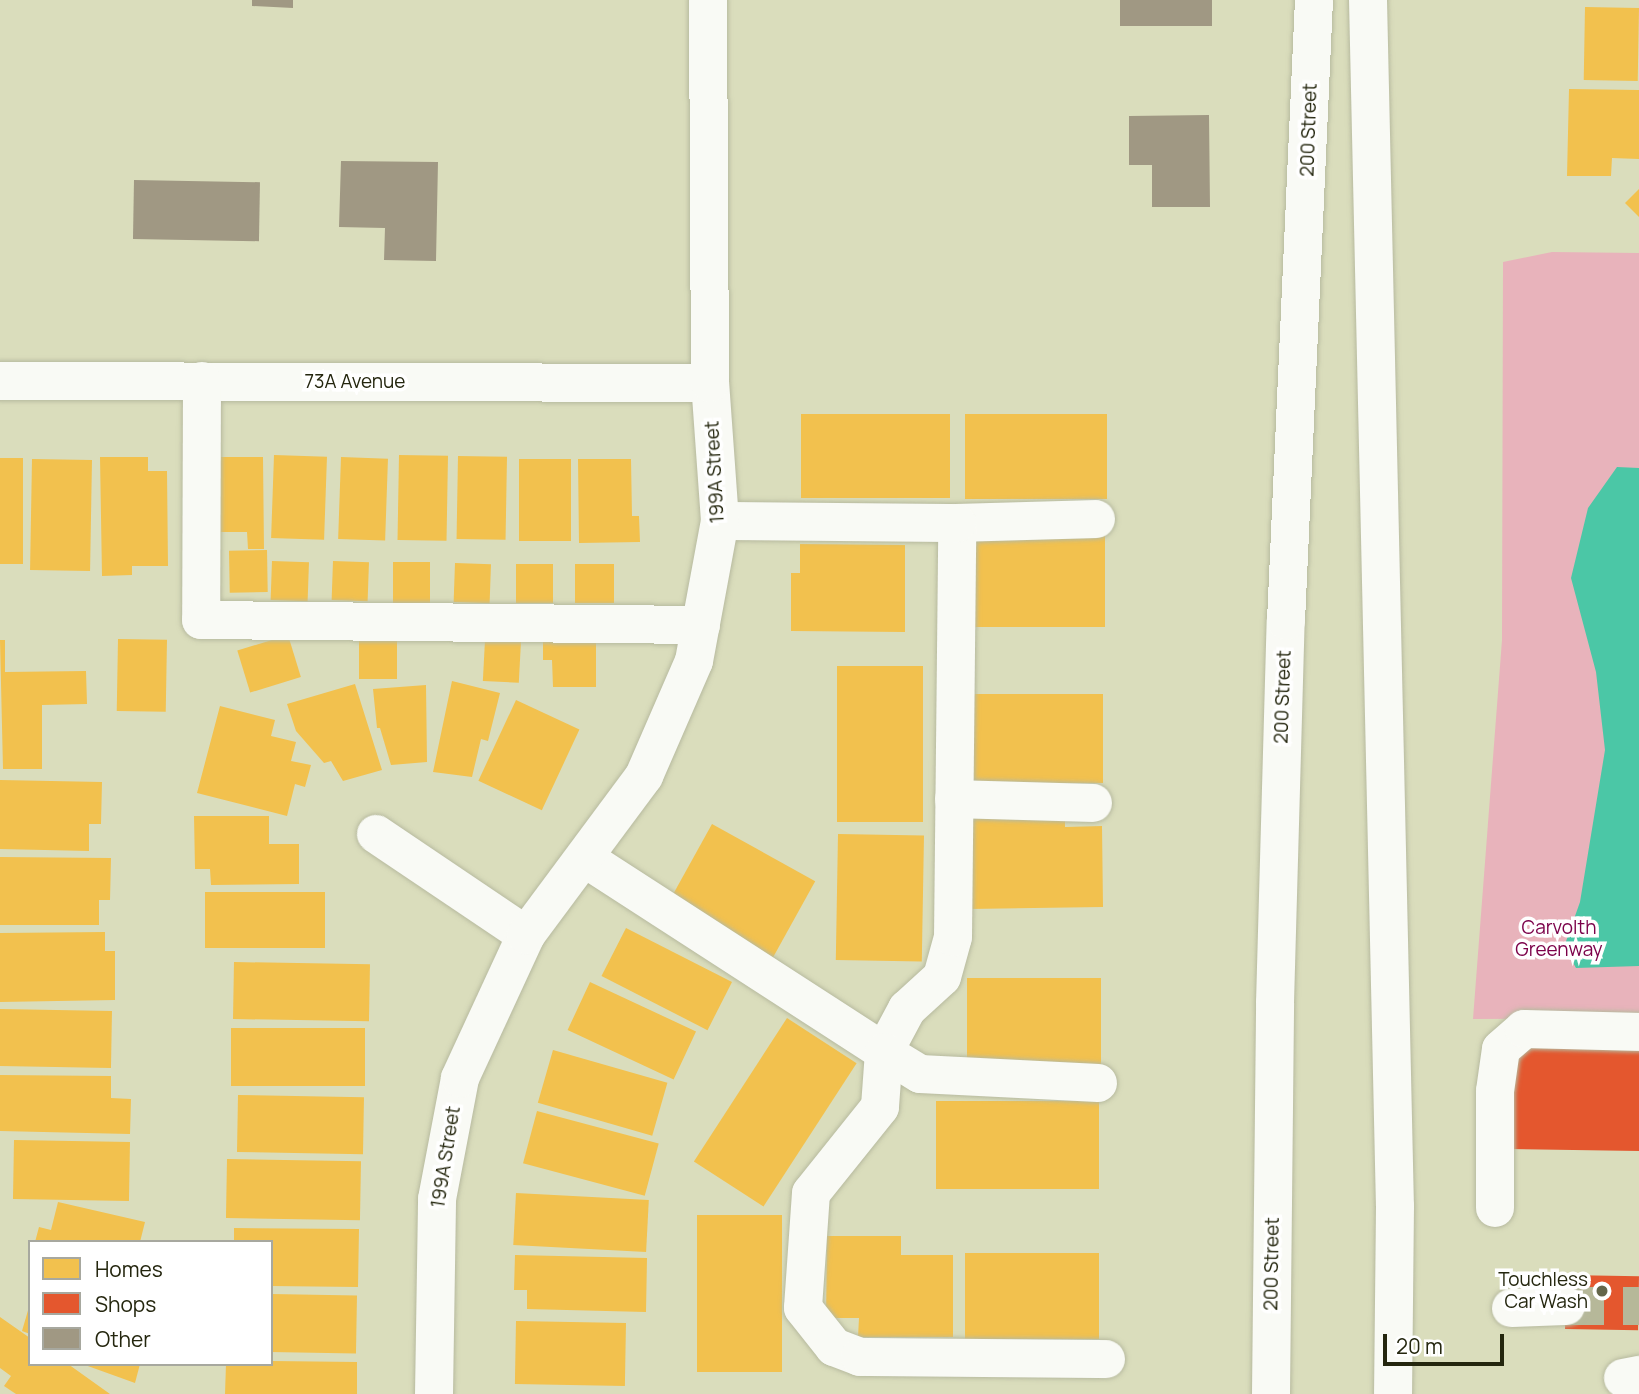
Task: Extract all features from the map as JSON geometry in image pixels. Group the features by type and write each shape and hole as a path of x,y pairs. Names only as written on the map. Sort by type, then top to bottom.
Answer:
{"main road":[{"name":"199A Street","path":"434,1394 436,1199 460,1078 526,935 586,859 644,776 694,661 720,521 710,383 708,0"},
{"name":"200 Street","path":"1271,1394 1275,1003 1286,621 1314,0"},
{"path":"1368,0 1395,1206 1393,1394"},
{"name":"73A Avenue","path":"0,381 710,383"},
{"path":"202,381 201,620 701,625"},
{"path":"720,521 957,523 1096,519"},
{"path":"957,523 953,937 942,977 907,1009 884,1052 880,1107 811,1193 803,1308 834,1347 860,1357 1106,1359"},
{"path":"954,799 1093,803"},
{"path":"376,834 526,935"},
{"path":"586,859 920,1074 1098,1083"},
{"path":"1495,1208 1495,1091 1501,1049 1524,1029 1639,1032"},
{"path":"1511,1308 1566,1306"}],"green space":[{"name":"Carvolth Greenway","path":"1552,252 1639,253 1639,1018 1473,1019 1502,640 1503,262"}],"water":[{"path":"1617,467 1639,468 1639,966 1576,968 1564,947 1580,902 1605,750 1596,672 1571,578 1588,508"}],"building: Homes":[{"path":"1585,7 1639,8 1638,81 1584,80"},
{"path":"1569,89 1639,90 1639,159 1612,158 1611,176 1567,176"},
{"path":"1639,189 1639,217 1625,203"},
{"path":"801,414 950,414 950,498 801,498"},
{"path":"965,414 1107,414 1107,499 965,499"},
{"path":"274,455 327,457 324,540 271,538"},
{"path":"399,455 448,456 447,541 398,540"},
{"path":"458,456 507,457 506,540 457,539"},
{"path":"100,457 148,457 148,471 167,471 168,566 132,566 132,575 102,576"},
{"path":"213,457 263,457 264,549 248,549 247,532 214,532"},
{"path":"341,457 388,459 385,541 338,539"},
{"path":"0,458 23,458 23,564 0,564"},
{"path":"32,459 92,460 90,571 30,570"},
{"path":"519,459 571,459 571,541 519,541"},
{"path":"578,459 631,459 632,516 639,516 640,542 579,543"},
{"path":"970,535 1105,535 1105,627 970,627"},
{"path":"800,544 905,545 905,632 791,631 791,573 800,573"},
{"path":"267,550 268,592 230,593 229,551"},
{"path":"272,561 309,562 308,601 271,600"},
{"path":"333,561 369,562 368,601 332,600"},
{"path":"393,562 430,562 430,603 393,603"},
{"path":"455,563 491,564 490,603 454,602"},
{"path":"516,564 553,564 553,603 516,603"},
{"path":"575,564 614,564 614,603 575,603"},
{"path":"288,635 301,677 250,693 237,650"},
{"path":"118,639 167,640 166,712 117,711"},
{"path":"359,639 397,639 397,679 359,679"},
{"path":"0,640 5,640 5,672 86,671 87,704 42,705 42,769 3,769"},
{"path":"485,640 521,642 519,683 483,681"},
{"path":"543,642 596,642 596,687 553,687 552,660 543,660"},
{"path":"837,666 923,666 923,822 837,822"},
{"path":"452,681 500,693 488,741 481,739 472,777 433,772"},
{"path":"355,684 382,770 343,781 331,761 324,763 296,731 287,704"},
{"path":"426,685 427,762 391,765 380,728 377,728 373,689"},
{"path":"968,694 1103,694 1103,783 968,783"},
{"path":"516,700 579,730 542,810 478,781"},
{"path":"220,706 275,720 271,736 296,742 291,761 311,765 305,787 295,784 287,816 197,793"},
{"path":"0,780 102,782 101,824 89,824 89,851 0,849"},
{"path":"194,816 269,816 269,844 299,844 299,884 211,885 210,869 195,869"},
{"path":"1065,816 1065,827 1102,826 1103,907 968,909 967,818"},
{"path":"712,824 815,881 773,958 669,901"},
{"path":"838,834 924,836 922,961 836,960"},
{"path":"0,857 111,858 110,900 99,900 99,925 0,925"},
{"path":"205,892 325,892 325,948 205,948"},
{"path":"626,928 732,982 708,1030 601,976"},
{"path":"105,932 105,951 115,951 115,1000 0,1002 0,933"},
{"path":"234,962 370,964 369,1021 233,1019"},
{"path":"967,978 1101,978 1101,1064 967,1064"},
{"path":"590,982 696,1031 674,1079 568,1030"},
{"path":"0,1009 112,1011 111,1068 0,1066"},
{"path":"787,1018 857,1063 763,1207 694,1161"},
{"path":"231,1028 365,1028 365,1086 231,1086"},
{"path":"553,1050 667,1083 652,1136 538,1103"},
{"path":"0,1075 111,1076 111,1098 131,1099 130,1134 0,1131"},
{"path":"238,1095 364,1097 363,1154 237,1152"},
{"path":"936,1101 1099,1101 1099,1189 936,1189"},
{"path":"537,1111 659,1144 645,1196 523,1163"},
{"path":"14,1140 130,1142 129,1201 13,1199"},
{"path":"227,1159 361,1161 360,1220 226,1218"},
{"path":"516,1193 649,1200 646,1252 513,1245"},
{"path":"58,1202 145,1222 140,1240 36,1240 39,1227 51,1230"},
{"path":"697,1215 782,1215 782,1372 697,1372"},
{"path":"234,1228 359,1229 358,1287 273,1286 273,1240 234,1240"},
{"path":"827,1236 901,1236 901,1255 953,1255 953,1337 858,1337 859,1318 826,1318"},
{"path":"965,1253 1099,1253 1099,1339 965,1339"},
{"path":"515,1255 647,1258 646,1312 527,1309 527,1290 514,1290"},
{"path":"273,1294 357,1296 356,1353 273,1352"},
{"path":"28,1310 28,1333 22,1331"},
{"path":"0,1317 28,1337 28,1366 71,1366 110,1394 16,1394 4,1386 11,1376 0,1368"},
{"path":"516,1321 626,1323 625,1386 515,1384"},
{"path":"273,1361 357,1362 357,1394 225,1394 226,1366 273,1366"},
{"path":"88,1366 139,1366 135,1383"}],"building: Shops":[{"path":"1523,1042 1639,1044 1639,1151 1508,1149 1509,1055"},
{"name":"Touchless Car Wash","path":"1566,1275 1639,1276 1638,1330 1565,1329"}],"building: Other":[{"path":"252,0 293,0 293,8 252,6"},
{"path":"1120,0 1212,0 1212,26 1120,26"},
{"path":"1209,115 1210,207 1152,207 1152,165 1129,165 1129,116"},
{"path":"341,161 438,162 436,261 384,260 385,228 339,227"},
{"path":"134,180 260,182 259,241 133,239"}],"tunnel":[{"path":"1566,1306 1639,1306"}],"place":[{"name":"Touchless Car Wash","path":"1602,1291"}]}
